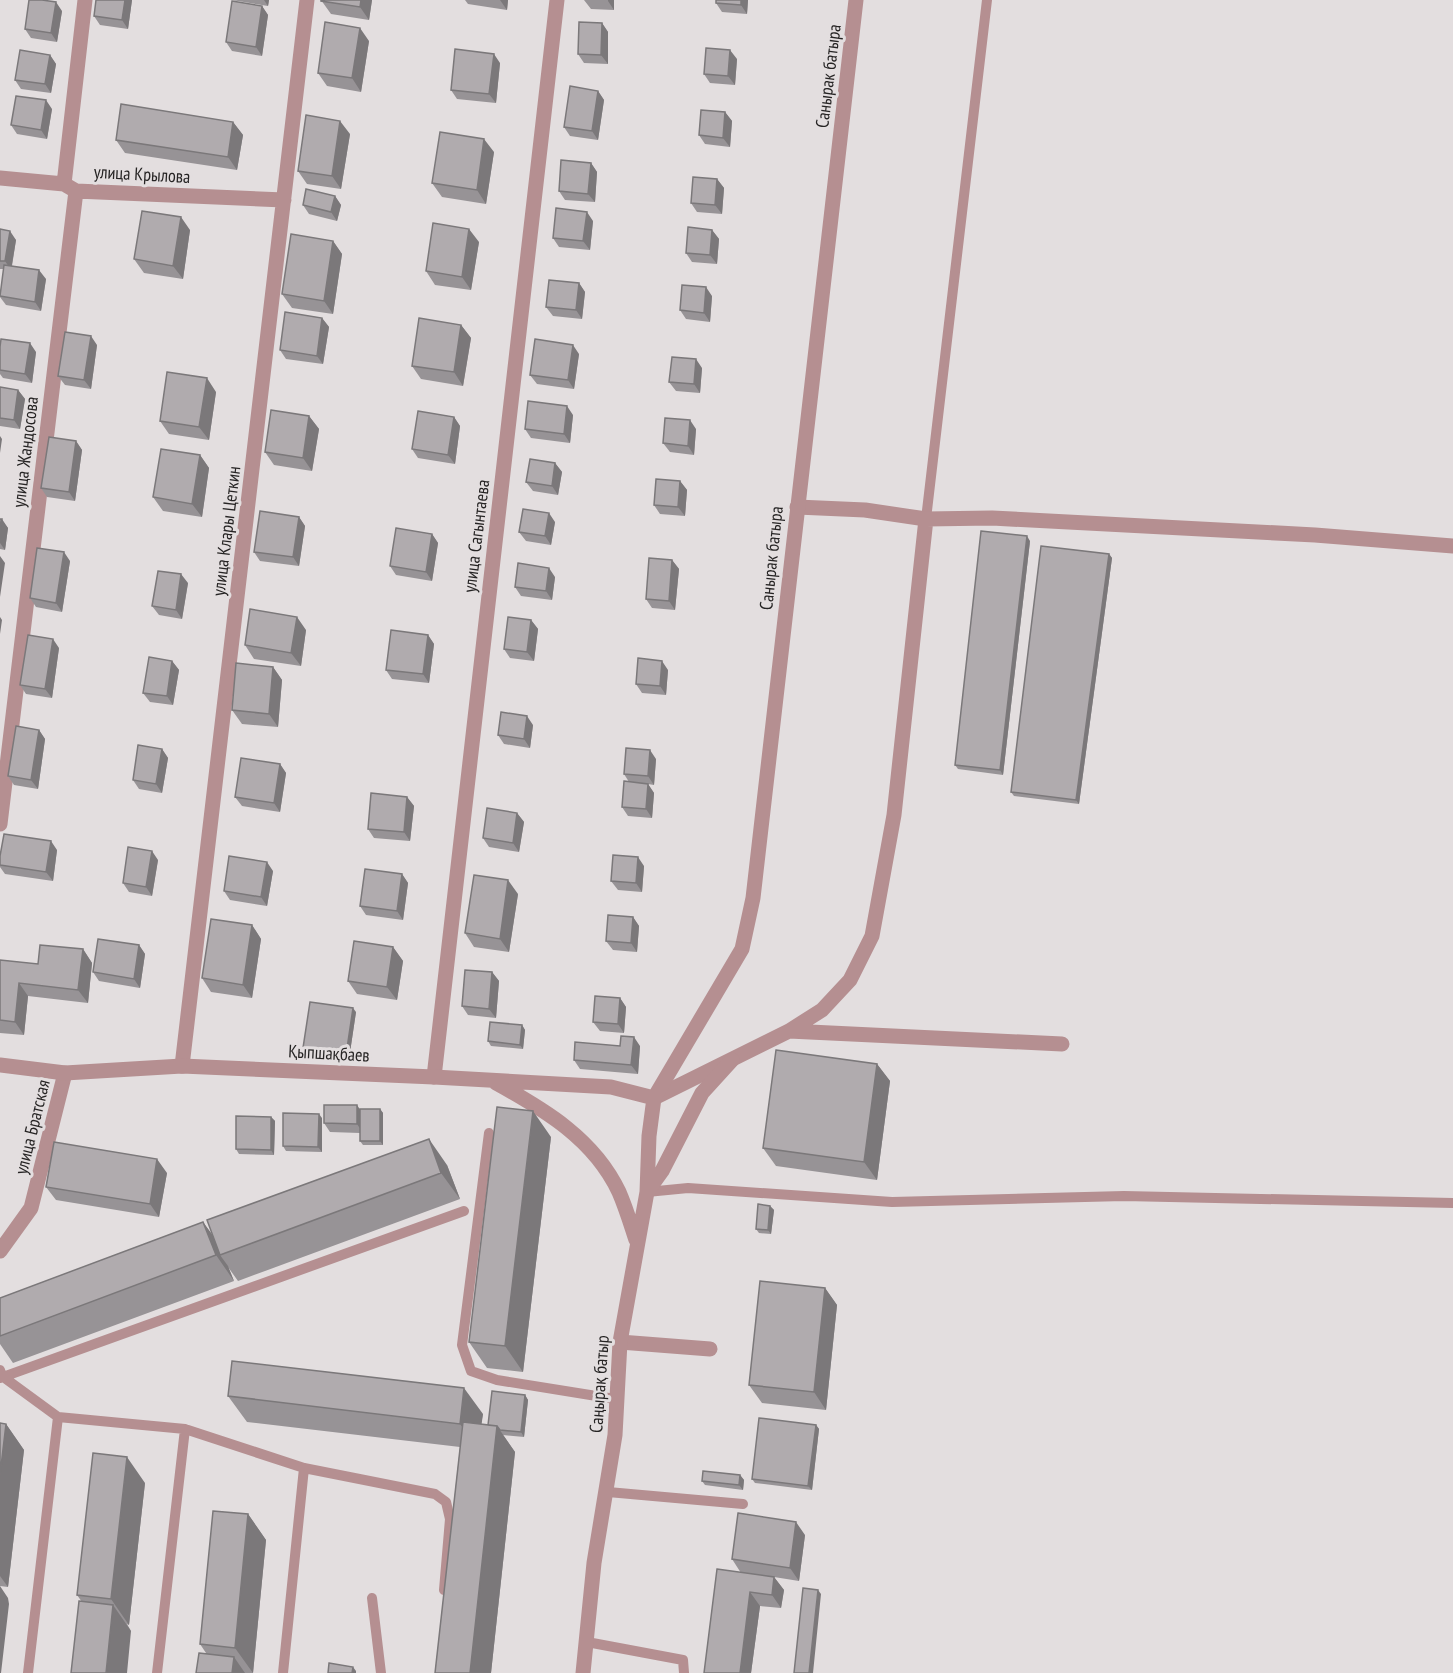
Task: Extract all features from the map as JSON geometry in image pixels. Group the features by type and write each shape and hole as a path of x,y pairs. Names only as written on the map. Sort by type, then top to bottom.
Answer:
{"street":[{"name":"улица Жандосова","path":"0,824 70,187 85,0"},
{"name":"улица Клары Цеткин","path":"182,1066 307,0"},
{"name":"улица Сагынтаева","path":"434,1077 557,0"},
{"name":"Санырак батыра","path":"654,1098 742,949 753,898 856,0"},
{"name":"улица Крылова","path":"0,178 70,187 284,200"},
{"path":"797,507 865,510 926,519 992,518 1315,535 1453,546"},
{"path":"654,1098 789,1031 822,1010 850,980 872,936 894,815 926,519"},
{"path":"789,1031 1062,1044"},
{"path":"646,1192 662,1171 702,1093 732,1060"},
{"name":"Қыпшақбаев","path":"0,1065 65,1073 182,1066 434,1077 611,1087 654,1098"},
{"name":"улица Братская","path":"0,1251 31,1208 65,1073"},
{"path":"490,1080 546,1111 585,1143 618,1191 637,1242"},
{"name":"Саңырақ батыр","path":"583,1673 594,1563 608,1492 615,1435 615,1398 620,1342 646,1192 654,1098"},
{"path":"620,1342 710,1349"}],"lane":[{"path":"926,519 987,0"},
{"path":"489,1133 462,1345 471,1371 497,1380 615,1398"},
{"path":"646,1192 688,1188 892,1202 1124,1196 1453,1203"},
{"path":"1,1375 464,1211"},
{"path":"1,1375 58,1417 185,1429 304,1468 435,1494 446,1502 450,1519 444,1602"},
{"path":"28,1673 58,1417"},
{"path":"157,1673 185,1429"},
{"path":"283,1673 304,1468"},
{"path":"608,1492 743,1504"},
{"path":"372,1598 381,1673"},
{"path":"587,1642 683,1660 684,1673"}],"building":[{"path":"29,0 56,2 51,33 25,29"},
{"path":"96,0 125,0 122,20 94,16"},
{"path":"321,0 361,0 360,7"},
{"path":"716,0 741,0 741,5 716,3"},
{"path":"232,1 262,6 256,47 226,42"},
{"path":"325,22 360,28 352,78 318,73"},
{"path":"579,22 602,23 601,55 578,54"},
{"path":"706,48 730,50 728,76 704,74"},
{"path":"455,49 494,54 489,94 451,90"},
{"path":"20,50 50,55 45,84 15,80"},
{"path":"570,86 598,91 592,131 564,127"},
{"path":"16,96 46,100 41,130 11,125"},
{"path":"121,104 233,122 228,157 116,140"},
{"path":"701,110 725,112 723,138 699,135"},
{"path":"306,115 340,121 332,176 298,171"},
{"path":"440,132 484,139 477,190 432,183"},
{"path":"561,160 591,163 588,194 559,191"},
{"path":"693,177 717,179 715,205 691,203"},
{"path":"306,189 335,196 331,212 303,205"},
{"path":"556,208 587,212 583,241 553,238"},
{"path":"142,211 181,217 173,266 134,259"},
{"path":"433,223 469,229 462,277 426,271"},
{"path":"688,227 712,230 710,255 686,253"},
{"path":"0,229 10,231 5,261 0,261"},
{"path":"291,234 333,241 324,301 282,294"},
{"path":"4,265 39,270 35,302 0,296"},
{"path":"549,280 579,283 576,310 546,307"},
{"path":"682,285 706,287 704,313 680,310"},
{"path":"285,312 322,318 317,356 280,350"},
{"path":"419,318 461,325 454,372 412,366"},
{"path":"65,332 91,336 84,380 58,376"},
{"path":"1,339 30,343 25,374 0,370"},
{"path":"535,339 573,345 568,380 530,375"},
{"path":"672,357 696,359 694,384 669,382"},
{"path":"167,372 207,378 199,427 160,421"},
{"path":"0,387 18,390 14,420 0,418"},
{"path":"528,401 567,406 564,434 525,429"},
{"path":"271,410 309,416 303,458 265,452"},
{"path":"418,411 454,417 448,455 412,449"},
{"path":"665,418 690,420 688,446 663,443"},
{"path":"49,437 76,441 69,492 41,488"},
{"path":"161,449 200,455 192,504 153,497"},
{"path":"530,459 555,463 552,486 526,482"},
{"path":"656,479 680,481 678,507 654,505"},
{"path":"523,509 549,513 545,536 519,532"},
{"path":"260,511 299,517 293,557 254,552"},
{"path":"396,528 432,534 426,572 390,566"},
{"path":"981,531 1027,536 1000,770 955,765"},
{"path":"1041,546 1109,554 1076,800 1011,792"},
{"path":"37,548 64,552 56,603 30,598"},
{"path":"649,558 672,560 669,601 646,599"},
{"path":"518,563 549,568 546,591 515,587"},
{"path":"158,571 181,574 176,610 152,606"},
{"path":"250,609 297,617 291,653 245,645"},
{"path":"508,617 531,620 527,652 504,649"},
{"path":"391,630 428,635 423,674 386,670"},
{"path":"28,635 53,639 45,689 20,685"},
{"path":"149,657 172,661 167,696 143,693"},
{"path":"638,658 662,661 660,686 636,684"},
{"path":"236,663 273,667 269,714 232,710"},
{"path":"501,712 527,716 524,739 498,735"},
{"path":"16,726 39,730 31,780 8,776"},
{"path":"138,745 162,749 156,784 133,780"},
{"path":"626,748 650,750 648,776 624,774"},
{"path":"241,758 280,764 274,803 235,797"},
{"path":"624,781 648,784 646,809 622,807"},
{"path":"371,793 407,797 404,832 368,829"},
{"path":"487,808 517,813 513,843 483,838"},
{"path":"4,834 51,841 46,872 0,865"},
{"path":"128,847 152,851 146,887 123,883"},
{"path":"613,855 638,857 636,883 611,881"},
{"path":"229,856 267,862 261,897 224,891"},
{"path":"365,869 402,874 397,911 360,906"},
{"path":"474,875 508,880 500,939 465,933"},
{"path":"608,915 633,917 631,943 606,941"},
{"path":"211,919 252,925 243,985 202,978"},
{"path":"98,939 139,945 134,979 93,972"},
{"path":"354,941 393,947 387,987 348,981"},
{"path":"40,945 83,949 78,990 19,983 15,1022 0,1020 0,960 38,964"},
{"path":"465,970 492,972 489,1009 462,1006"},
{"path":"595,996 620,998 618,1024 593,1022"},
{"path":"310,1002 353,1008 346,1055 303,1048"},
{"path":"490,1022 522,1025 520,1045 488,1041"},
{"path":"621,1036 634,1037 631,1065 574,1060 575,1042 620,1046"},
{"path":"776,1050 877,1064 864,1162 763,1148"},
{"path":"324,1105 357,1105 357,1124 324,1123"},
{"path":"497,1107 533,1111 505,1346 469,1342"},
{"path":"360,1109 380,1109 380,1141 360,1141"},
{"path":"283,1113 319,1114 318,1147 283,1146"},
{"path":"236,1116 271,1117 271,1150 236,1149"},
{"path":"429,1139 441,1173 220,1255 207,1220"},
{"path":"54,1142 157,1159 150,1204 46,1187"},
{"path":"758,1204 770,1206 768,1230 756,1229"},
{"path":"203,1222 216,1255 0,1336 0,1298"},
{"path":"760,1281 825,1288 814,1392 749,1385"},
{"path":"232,1361 464,1388 460,1424 228,1396"},
{"path":"492,1391 525,1395 521,1432 500,1430 497,1426 488,1425"},
{"path":"759,1418 816,1425 808,1486 752,1479"},
{"path":"463,1422 497,1426 470,1673 435,1673"},
{"path":"0,1423 6,1424 0,1475"},
{"path":"93,1453 127,1457 111,1599 77,1595"},
{"path":"703,1471 740,1475 739,1485 702,1481"},
{"path":"213,1511 248,1514 235,1648 200,1644"},
{"path":"738,1513 796,1522 790,1568 732,1559"},
{"path":"717,1569 774,1577 772,1595 750,1592 740,1673 704,1673"},
{"path":"803,1588 818,1590 809,1673 794,1673"},
{"path":"79,1601 113,1605 106,1673 71,1673"},
{"path":"199,1653 234,1657 232,1673 196,1673"},
{"path":"329,1663 353,1667 352,1673 328,1673"}]}
